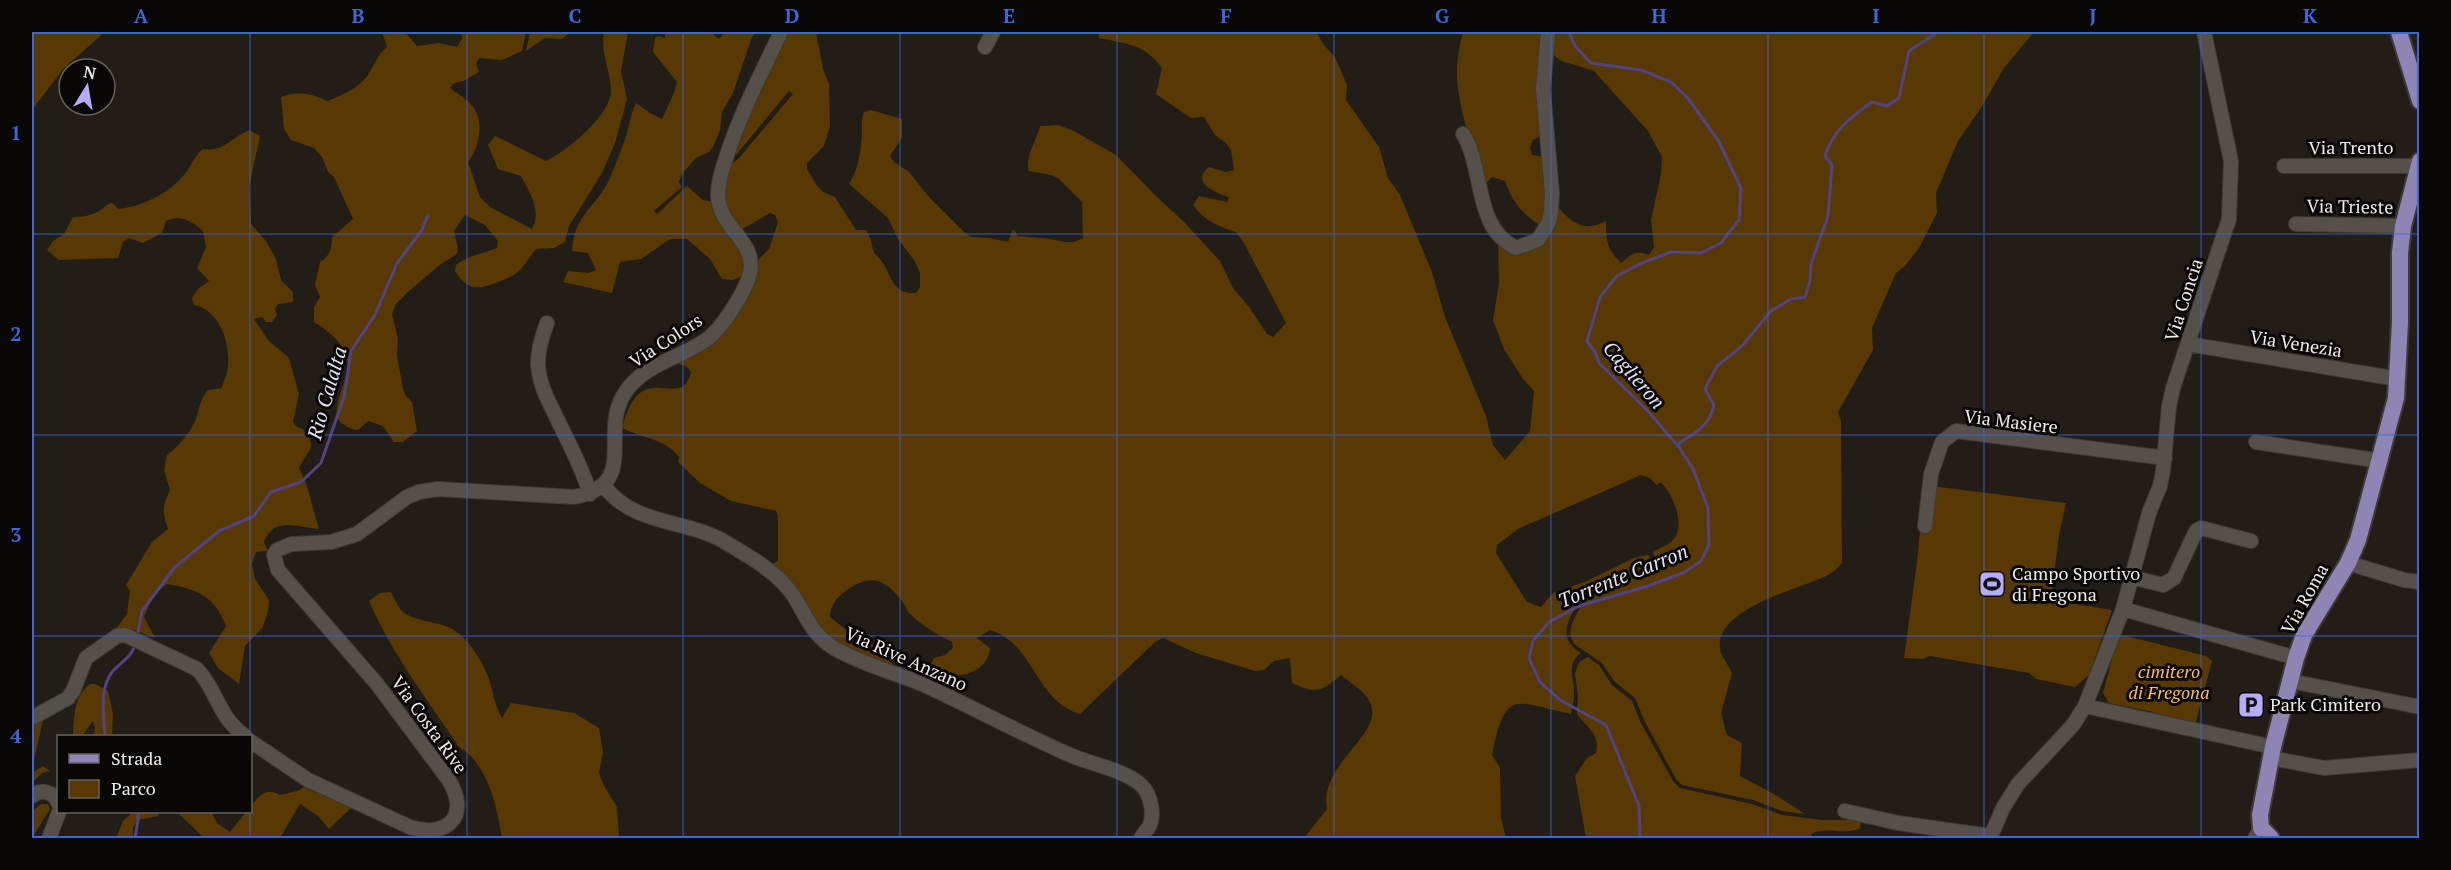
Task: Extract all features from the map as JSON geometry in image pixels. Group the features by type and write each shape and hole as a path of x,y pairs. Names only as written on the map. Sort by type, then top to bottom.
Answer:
{"main road":[{"path":"2399,32 2420,101"},
{"name":"Via Roma","path":"2262,835 2260,815 2272,753 2296,658 2304,635 2348,563 2358,540 2381,461 2398,379 2400,253 2403,226 2420,161"}],"street":[{"name":"Via Colors","path":"604,486 614,466 615,420 625,392 642,375 707,340 722,324 745,288 752,261 750,252 723,216 719,206 719,183 739,118 780,32"},
{"path":"985,47 993,32"},
{"path":"1463,134 1468,143 1481,199 1490,225 1505,243 1516,248 1538,240 1549,222 1552,193 1543,89 1548,32"},
{"name":"Via Concia","path":"1991,834 2018,784 2073,725 2085,706 2122,609 2149,513 2160,486 2165,458 2169,405 2229,219 2231,161 2207,56 2204,32"},
{"name":"Via Trento","path":"2284,166 2419,166"},
{"name":"Via Trieste","path":"2296,224 2403,226"},
{"path":"547,323 538,363 547,401 585,477 590,494 604,486"},
{"name":"Via Venezia","path":"2188,344 2398,379"},
{"name":"Via Masiere","path":"1925,526 1931,474 1942,442 1956,431 2165,458"},
{"path":"2256,442 2381,461"},
{"name":"Via Rive Anzano","path":"604,486 614,498 644,516 678,523 723,540 760,564 781,582 793,596 809,625 833,648 926,686 1018,733 1078,759 1127,776 1140,784 1147,792 1151,807 1149,826 1141,838"},
{"name":"Via Costa Rive","path":"252,742 308,780 410,827 425,832 437,831 448,825 454,818 458,806 456,791 377,684 278,570 274,562 274,555 282,547 292,544 332,542 368,527 407,497 419,492 438,489 574,497 590,494"},
{"path":"2131,577 2163,585 2174,579 2196,531 2201,528 2251,541"},
{"path":"2348,563 2404,580 2420,582"},
{"path":"2122,609 2296,658"},
{"path":"32,718 68,698 86,658 117,636 125,635 138,639 197,669 204,676 227,721 244,735"},
{"path":"2290,681 2420,707"},
{"path":"2085,706 2324,768 2420,760"},
{"path":"32,796 43,791 57,800"},
{"path":"1845,811 1899,823 1991,834"},
{"path":"49,838 59,813"}],"green space":[{"path":"32,32 105,32 77,57 57,57 57,77 32,110"},
{"path":"382,32 405,32 417,46 439,43 457,47 462,39 461,32 526,32 522,51 502,60 479,58 476,64 479,72 454,83 450,88 471,104 479,120 478,143 468,162 480,197 490,207 532,229 536,215 534,202 528,189 521,176 498,169 488,145 495,136 546,161 565,150 596,121 609,101 611,83 603,48 604,32 628,32 621,71 627,99 615,143 602,173 569,226 565,242 554,248 536,249 524,266 508,278 485,286 474,287 459,278 455,271 456,265 497,248 498,241 485,225 465,215 454,231 457,254 441,264 396,304 392,314 398,339 397,356 403,389 412,402 417,431 403,442 394,442 383,426 368,421 358,430 345,426 338,419 338,402 345,381 347,360 339,342 314,322 314,307 320,297 315,285 320,262 330,251 332,237 353,219 322,157 314,148 291,140 284,129 281,97 304,94 327,101 355,87 365,79 378,56 387,47"},
{"path":"530,32 571,32 562,39 545,38 526,51"},
{"path":"665,32 714,32 719,39 725,32 757,32 752,37 733,93 722,112 720,130 713,147 709,152 696,158 682,174 679,182 682,187 654,211 657,214 687,186 703,200 713,202 747,258 742,276 733,280 722,279 710,259 687,239 670,239 641,259 620,262 612,293 563,282 568,271 589,273 596,270 588,253 572,251 574,238 581,219 610,178 636,103 662,119 674,93 677,82 653,52 655,38 658,36 665,38"},
{"path":"783,32 816,32 823,69 829,84 830,126 824,146 807,163 807,169 823,192 835,197 856,230 866,230 874,252 898,288 909,293 916,293 920,287 920,273 914,260 898,239 888,218 849,184 859,159 864,112 871,110 902,119 902,138 890,156 894,162 908,171 930,198 965,233 972,237 1008,242 1013,229 1018,236 1064,242 1074,242 1083,238 1082,202 1058,178 1029,171 1029,155 1040,126 1058,125 1072,130 1116,155 1184,222 1220,261 1233,288 1267,334 1273,337 1286,323 1244,243 1236,232 1212,222 1193,205 1199,196 1227,202 1229,197 1212,190 1203,182 1202,177 1209,167 1226,172 1234,170 1231,150 1215,135 1204,117 1191,118 1156,94 1162,68 1149,54 1135,46 1099,38 1098,32 1316,32 1335,57 1347,85 1346,100 1379,147 1388,178 1400,195 1432,272 1445,317 1486,416 1493,445 1505,460 1530,431 1534,391 1523,379 1504,349 1493,320 1499,284 1498,244 1535,238 1552,200 1569,218 1582,225 1597,225 1606,221 1608,244 1621,263 1634,253 1641,252 1649,255 1654,247 1651,220 1661,174 1662,157 1648,131 1594,71 1562,61 1549,52 1545,32 2034,32 2004,68 1981,108 1958,141 1936,193 1937,213 1919,248 1905,266 1896,273 1872,328 1873,350 1838,412 1841,421 1842,563 1827,576 1777,595 1741,614 1728,625 1721,638 1721,653 1732,673 1721,713 1727,735 1742,743 1740,776 1805,814 1782,811 1753,800 1682,785 1676,779 1645,722 1635,698 1615,682 1602,663 1574,644 1570,634 1572,623 1586,596 1602,587 1621,583 1643,574 1655,559 1653,552 1671,542 1677,534 1676,510 1665,487 1660,482 1657,485 1650,478 1641,475 1518,529 1497,545 1496,553 1527,602 1541,607 1553,593 1587,581 1634,558 1648,555 1651,559 1634,573 1590,588 1579,600 1567,628 1570,644 1581,653 1573,662 1572,667 1574,694 1571,714 1516,704 1508,709 1502,718 1492,755 1500,768 1501,818 1506,838 1304,838 1327,809 1327,792 1333,776 1364,734 1370,722 1372,709 1364,693 1341,675 1329,685 1318,690 1307,689 1292,683 1290,658 1274,661 1264,670 1255,671 1196,653 1163,638 1155,642 1080,714 1065,707 1053,697 1017,647 1005,637 990,630 977,638 990,648 984,664 978,669 962,675 935,675 930,667 934,658 945,655 953,648 952,642 929,629 909,613 889,587 870,580 856,585 841,595 833,605 830,617 849,632 892,657 894,660 891,667 837,643 824,633 767,567 778,561 776,511 731,501 700,483 678,462 679,457 674,451 622,428 630,405 643,391 651,388 675,389 687,382 691,372 687,367 677,363 677,360 706,344 755,263 769,249 778,222 775,215 770,213 741,230 723,202 728,167 739,158 793,94 789,91 736,155 732,155"},
{"path":"1463,32 1542,32 1542,135 1533,140 1530,147 1532,155 1545,157 1547,200 1540,225 1518,206 1505,181 1492,177 1486,183 1480,197 1475,162 1458,92 1457,64"},
{"path":"249,130 260,136 249,187 251,224 266,241 276,259 281,280 293,292 293,302 278,304 275,309 277,315 272,322 266,322 262,317 254,319 268,340 289,358 299,394 293,422 308,435 311,445 299,468 306,483 319,529 294,525 280,526 268,534 264,542 268,551 256,552 252,564 255,579 269,600 268,611 263,627 245,646 239,684 218,668 209,653 226,626 216,607 196,592 167,584 154,594 144,617 155,638 134,630 116,629 127,614 130,591 126,585 152,542 168,529 164,509 170,490 164,470 167,455 179,445 190,430 208,390 222,388 227,370 227,346 221,328 210,313 194,305 192,298 198,289 209,281 197,268 206,247 203,231 195,224 181,218 171,219 166,221 162,233 143,243 129,238 123,242 118,258 59,260 47,250 53,241 64,234 73,217 92,214 112,203 119,209 138,205 157,197 181,179 203,149 222,146"},
{"path":"1924,485 2066,503 2059,535 2051,600 2112,610 2089,675 2075,687 2036,679 2029,673 1930,656 1923,659 1904,658 1917,562"},
{"path":"391,592 403,612 409,616 452,629 468,643 487,673 502,718 511,703 574,713 599,728 603,752 599,773 617,807 619,838 502,838 494,800 484,775 469,755 459,747 411,676 378,621 369,601 380,593"},
{"name":"cimitero di Fregona","path":"2122,635 2206,656 2212,661 2195,725 2152,715 2153,712 2109,703 2103,693 2118,636"},
{"path":"1588,657 1599,665 1612,685 1632,701 1641,723 1673,781 1680,788 1752,804 1782,815 1822,820 1861,820 1860,829 1817,832 1811,834 1813,838 1586,838 1575,776 1587,758 1596,753 1597,746 1592,731 1577,714 1578,694 1575,674 1579,662"},
{"path":"90,684 95,684 108,691 113,714 112,735 94,735 93,721 83,735 73,735 78,700"},
{"path":"38,718 38,724 43,720 32,770 32,723"},
{"path":"43,766 50,771 42,773 32,783 32,770 35,771"},
{"path":"306,786 353,806 329,829 318,816 300,804 280,838 204,838 178,813 212,813 218,824 230,832 245,813 252,813 252,805 264,793 271,792 280,795"},
{"path":"41,804 48,804 50,809 32,838 32,811"},
{"path":"132,813 158,813 158,816 137,820 133,829 133,838 116,838 123,821"}],"waterway":[{"name":"Caglieron","path":"1569,32 1575,46 1591,63 1641,70 1671,82 1687,97 1718,140 1741,188 1739,220 1721,243 1701,253 1671,252 1617,276 1600,297 1587,341 1599,363 1646,409 1678,446"},
{"name":"Torrente Carron","path":"1640,838 1639,806 1606,725 1560,700 1540,682 1529,658 1533,641 1549,622 1579,606 1648,586 1683,573 1701,561 1709,545 1708,508 1693,469 1679,447 1679,443 1706,423 1712,412 1714,405 1705,389 1717,366 1742,346 1771,311 1791,299 1805,297 1810,281 1811,264 1828,216 1832,165 1825,156 1833,139 1850,119 1872,102 1887,106 1899,98 1909,51 1938,32"},
{"name":"Rio Calalta","path":"137,637 142,611 175,567 219,531 254,516 271,492 301,482 321,463 344,397 351,351 375,315 397,263 422,230 428,215"},
{"path":"105,735 103,703 105,686 112,672 129,656 135,644"},
{"path":"135,838 138,813"}],"place":[{"name":"Campo Sportivo di Fregona","path":"1992,584"},
{"name":"Park Cimitero","path":"2251,705"}]}
